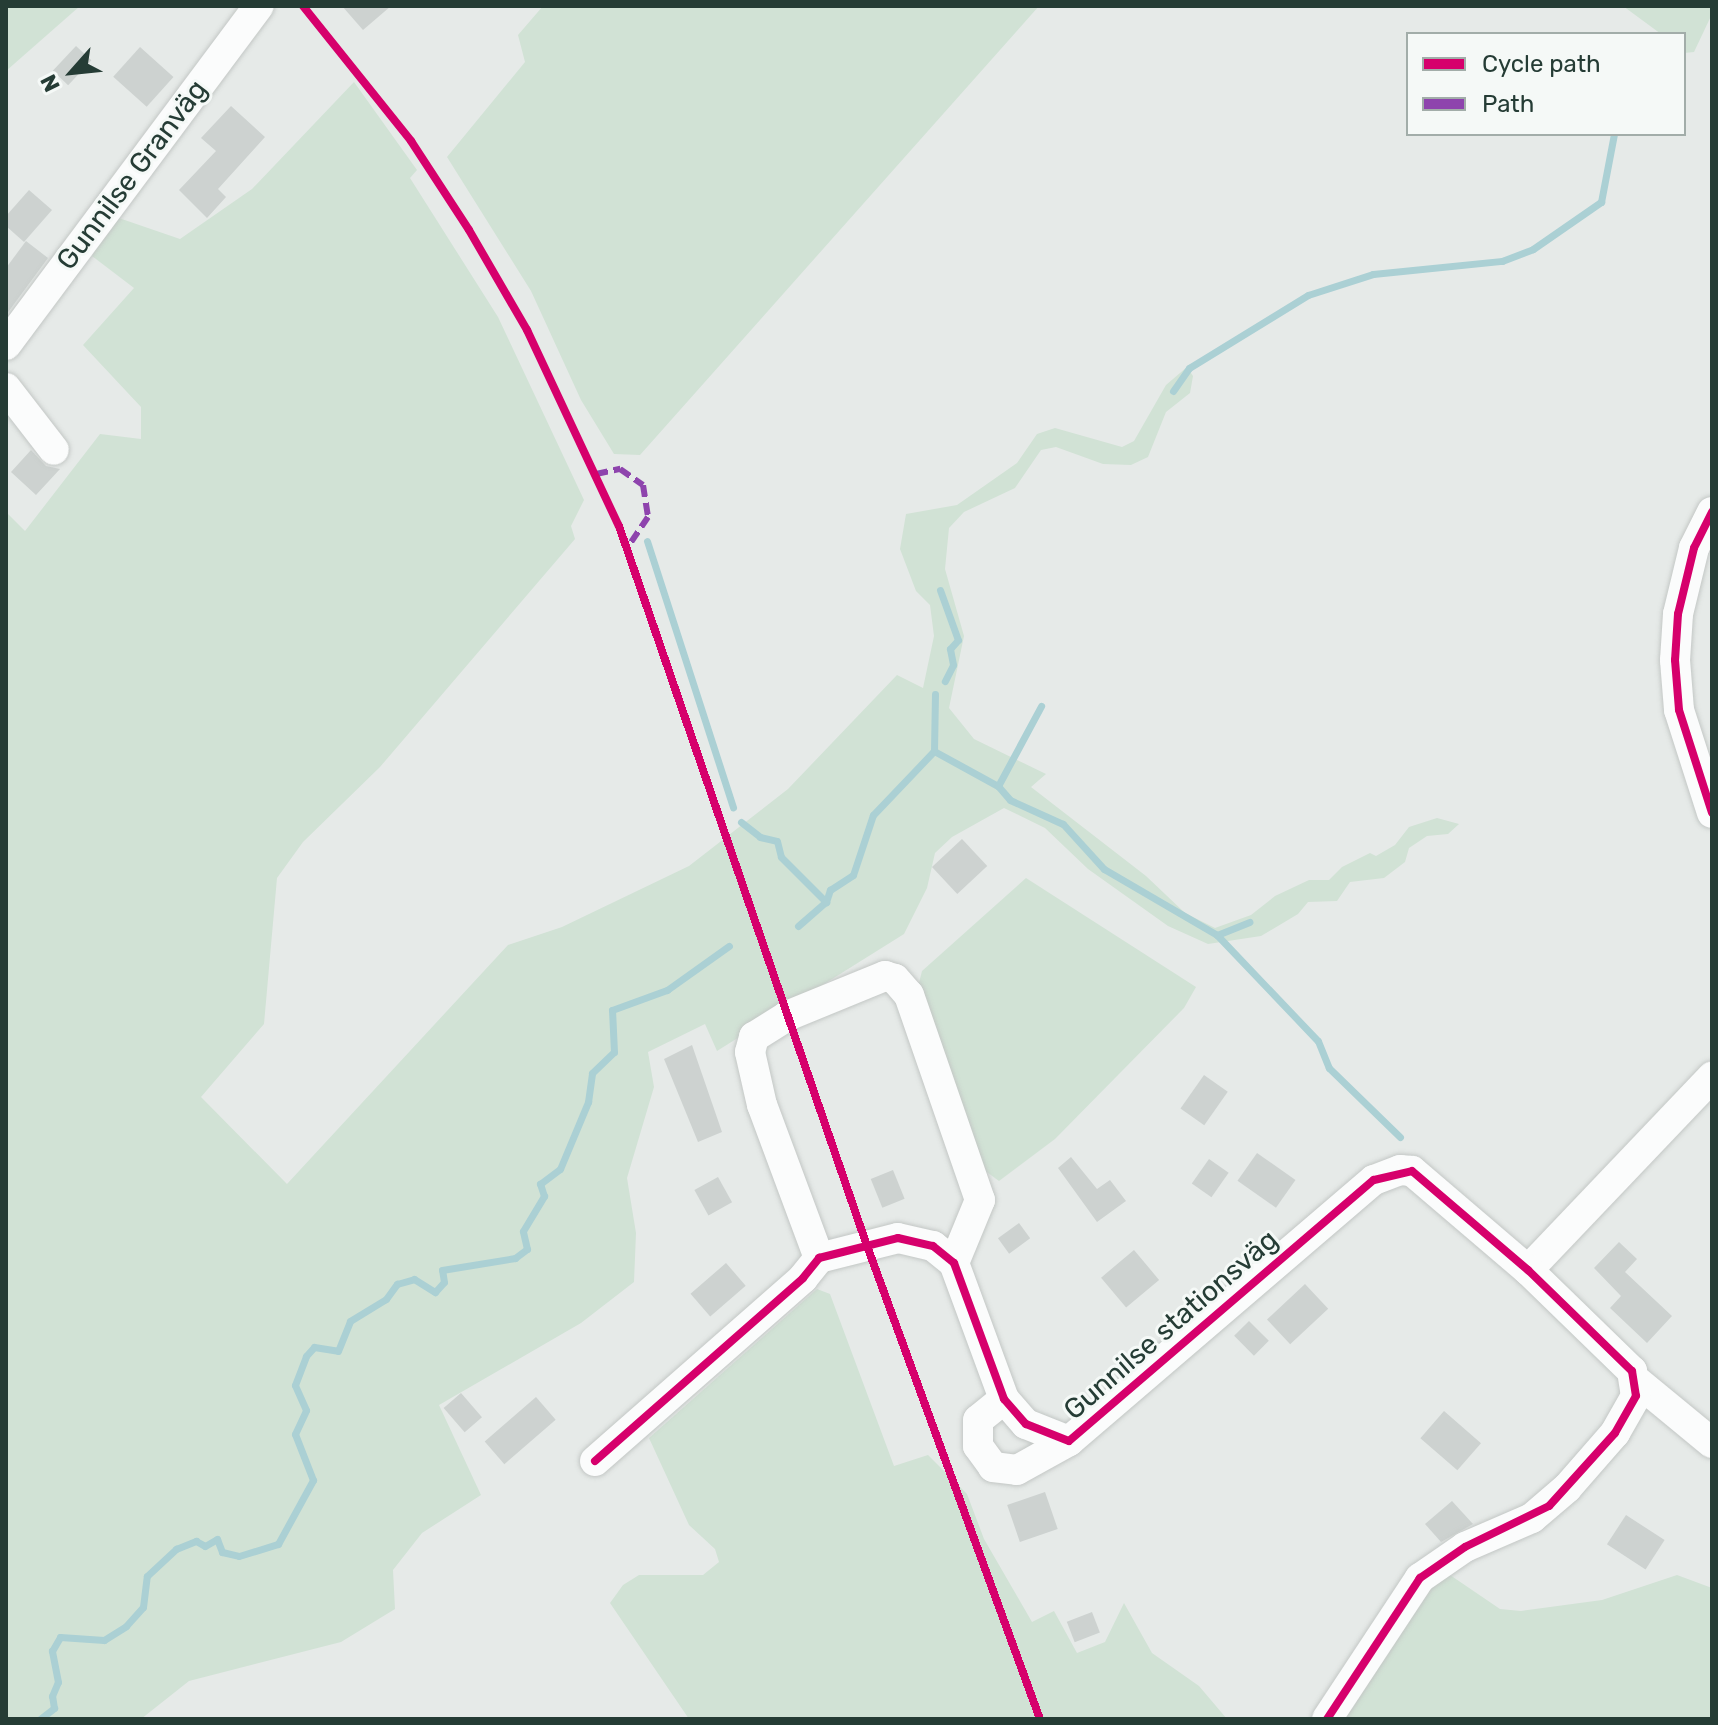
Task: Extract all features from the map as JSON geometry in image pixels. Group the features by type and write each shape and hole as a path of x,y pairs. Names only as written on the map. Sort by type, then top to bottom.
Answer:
{"street":[{"name":"Gunnilse Granväg","path":"6,345 259,6"},
{"path":"6,388 54,450"},
{"path":"1712,512 1694,548 1678,614 1675,660 1679,710 1712,813"},
{"path":"595,1461 803,1278 819,1258 898,1238 933,1246 954,1263 980,1200 909,995 895,979 885,976 787,1016 754,1037 750,1052 762,1105 819,1258"},
{"path":"1528,1270 1712,1077"},
{"name":"Gunnilse stationsväg","path":"954,1263 1004,1399 1026,1424 1069,1441 1388,1174 1412,1171 1528,1270 1638,1382 1712,1443"},
{"path":"1327,1719 1420,1578 1465,1547 1549,1506 1615,1433 1636,1396 1638,1382"},
{"path":"1004,1399 978,1420 978,1446 993,1467 1027,1466 1069,1441"}],"green space":[{"path":"6,6 80,6 6,71"},
{"path":"543,6 1039,6 640,455 614,454 581,400 531,291 447,157 525,62 518,35"},
{"path":"1623,6 1712,6 1712,14 1694,52 1686,53 1686,32 1658,32"},
{"path":"354,82 417,170 410,178 498,317 584,500 571,526 575,539 380,767 303,842 277,878 264,1024 201,1097 287,1184 508,945 562,927 689,866 788,789 897,675 923,688 934,636 930,605 916,591 900,549 906,514 957,505 1017,463 1037,434 1055,428 1122,447 1134,441 1166,385 1187,367 1193,376 1190,393 1166,412 1148,457 1131,465 1103,464 1056,447 1041,450 1015,488 964,512 949,528 945,569 964,636 949,708 974,739 1046,774 1031,787 1146,876 1185,913 1215,928 1251,915 1275,896 1309,880 1329,880 1342,867 1370,853 1376,856 1395,845 1409,827 1437,818 1459,824 1448,834 1427,836 1409,848 1405,862 1384,878 1350,882 1337,901 1308,902 1298,914 1261,936 1208,944 1168,926 1088,869 1045,828 1004,808 952,837 935,853 927,888 904,934 717,1051 705,1024 648,1052 654,1087 627,1178 636,1233 634,1282 581,1323 439,1405 481,1495 422,1533 393,1570 395,1609 341,1642 189,1681 141,1719 6,1719 6,512 25,531 100,434 141,439 141,407 83,345 134,288 92,256 113,216 180,239 252,189"},
{"path":"1026,878 1196,987 1184,1008 1055,1139 999,1181 984,1170 918,987 922,971"},
{"path":"817,1289 830,1294 894,1466 928,1455 967,1494 984,1539 1032,1622 1054,1611 1077,1653 1105,1642 1124,1603 1152,1653 1199,1686 1227,1719 689,1719 610,1603 623,1585 639,1575 703,1575 719,1562 715,1549 689,1525 649,1438"},
{"path":"1450,1575 1500,1609 1521,1611 1602,1600 1677,1575 1712,1588 1712,1719 1339,1719 1408,1603"}],"building":[{"path":"342,6 391,6 363,30"},
{"path":"76,46 91,60 68,85 53,71"},
{"path":"140,47 173,77 147,107 113,77"},
{"path":"231,106 265,137 218,189 226,197 207,218 179,190 216,151 201,138"},
{"path":"29,190 52,210 24,242 6,226 6,216"},
{"path":"26,241 48,258 6,315 6,268"},
{"path":"31,450 46,466 60,469 36,495 11,472"},
{"path":"962,839 987,866 957,894 932,867"},
{"path":"692,1045 722,1132 698,1142 664,1059"},
{"path":"1204,1075 1228,1092 1204,1125 1180,1109"},
{"path":"1257,1153 1296,1180 1276,1208 1237,1181"},
{"path":"1071,1157 1097,1189 1110,1180 1126,1201 1097,1222 1058,1168"},
{"path":"1209,1159 1229,1173 1211,1197 1192,1184"},
{"path":"893,1170 905,1199 882,1208 871,1179"},
{"path":"718,1177 732,1202 708,1215 694,1190"},
{"path":"1019,1223 1030,1238 1009,1254 998,1238"},
{"path":"1619,1242 1637,1259 1625,1272 1672,1316 1647,1343 1610,1308 1621,1296 1594,1268"},
{"path":"1134,1250 1159,1280 1126,1308 1101,1278"},
{"path":"726,1263 746,1286 710,1316 691,1294"},
{"path":"1305,1284 1328,1309 1290,1344 1267,1319"},
{"path":"1249,1321 1269,1341 1254,1356 1234,1336"},
{"path":"461,1393 482,1417 465,1432 444,1408"},
{"path":"536,1397 556,1420 504,1464 485,1442"},
{"path":"1444,1411 1481,1443 1457,1470 1420,1438"},
{"path":"1045,1492 1058,1529 1020,1542 1007,1505"},
{"path":"1452,1501 1473,1524 1441,1542 1425,1524"},
{"path":"1626,1515 1665,1540 1646,1569 1607,1544"},
{"path":"1092,1612 1100,1633 1075,1642 1067,1622"}],"waterway":[{"path":"1173,391 1189,368 1308,295 1373,274 1502,261 1533,249 1601,202 1614,136"},
{"path":"647,541 733,807"},
{"path":"940,590 958,640 950,649 953,665 945,681"},
{"path":"798,926 826,902 830,890 853,875 873,815 934,751 935,694"},
{"path":"998,786 1041,706"},
{"path":"934,751 998,786 1010,800 1063,824 1104,869 1217,935 1318,1041 1329,1068 1400,1137"},
{"path":"741,822 760,837 777,841 781,857 826,902"},
{"path":"1217,935 1250,922"},
{"path":"40,1719 54,1708 52,1696 58,1682 52,1651 60,1637 104,1640 126,1626 143,1607 147,1576 176,1549 196,1541 205,1546 217,1539 222,1552 239,1556 278,1544 313,1480 295,1434 306,1410 295,1385 306,1356 314,1347 338,1351 350,1321 386,1299 397,1284 414,1279 435,1292 444,1282 442,1270 515,1258 527,1249 523,1231 544,1196 540,1184 560,1169 588,1102 592,1073 614,1052 612,1010 667,990 729,946"}],"marked path":[{"path":"596,474 620,469 643,485 648,517 628,547"}],"cycle path":[{"path":"303,6 411,141 469,230 527,330 619,526 866,1243 1040,1719"},
{"path":"1712,512 1694,548 1678,614 1675,660 1679,710 1712,813"},
{"path":"595,1461 803,1278 819,1258 898,1238 933,1246 954,1263 1004,1399 1026,1424 1069,1441 1374,1180 1412,1171 1528,1270 1632,1371 1636,1396 1615,1433 1549,1506 1465,1547 1420,1578 1327,1719"}]}
